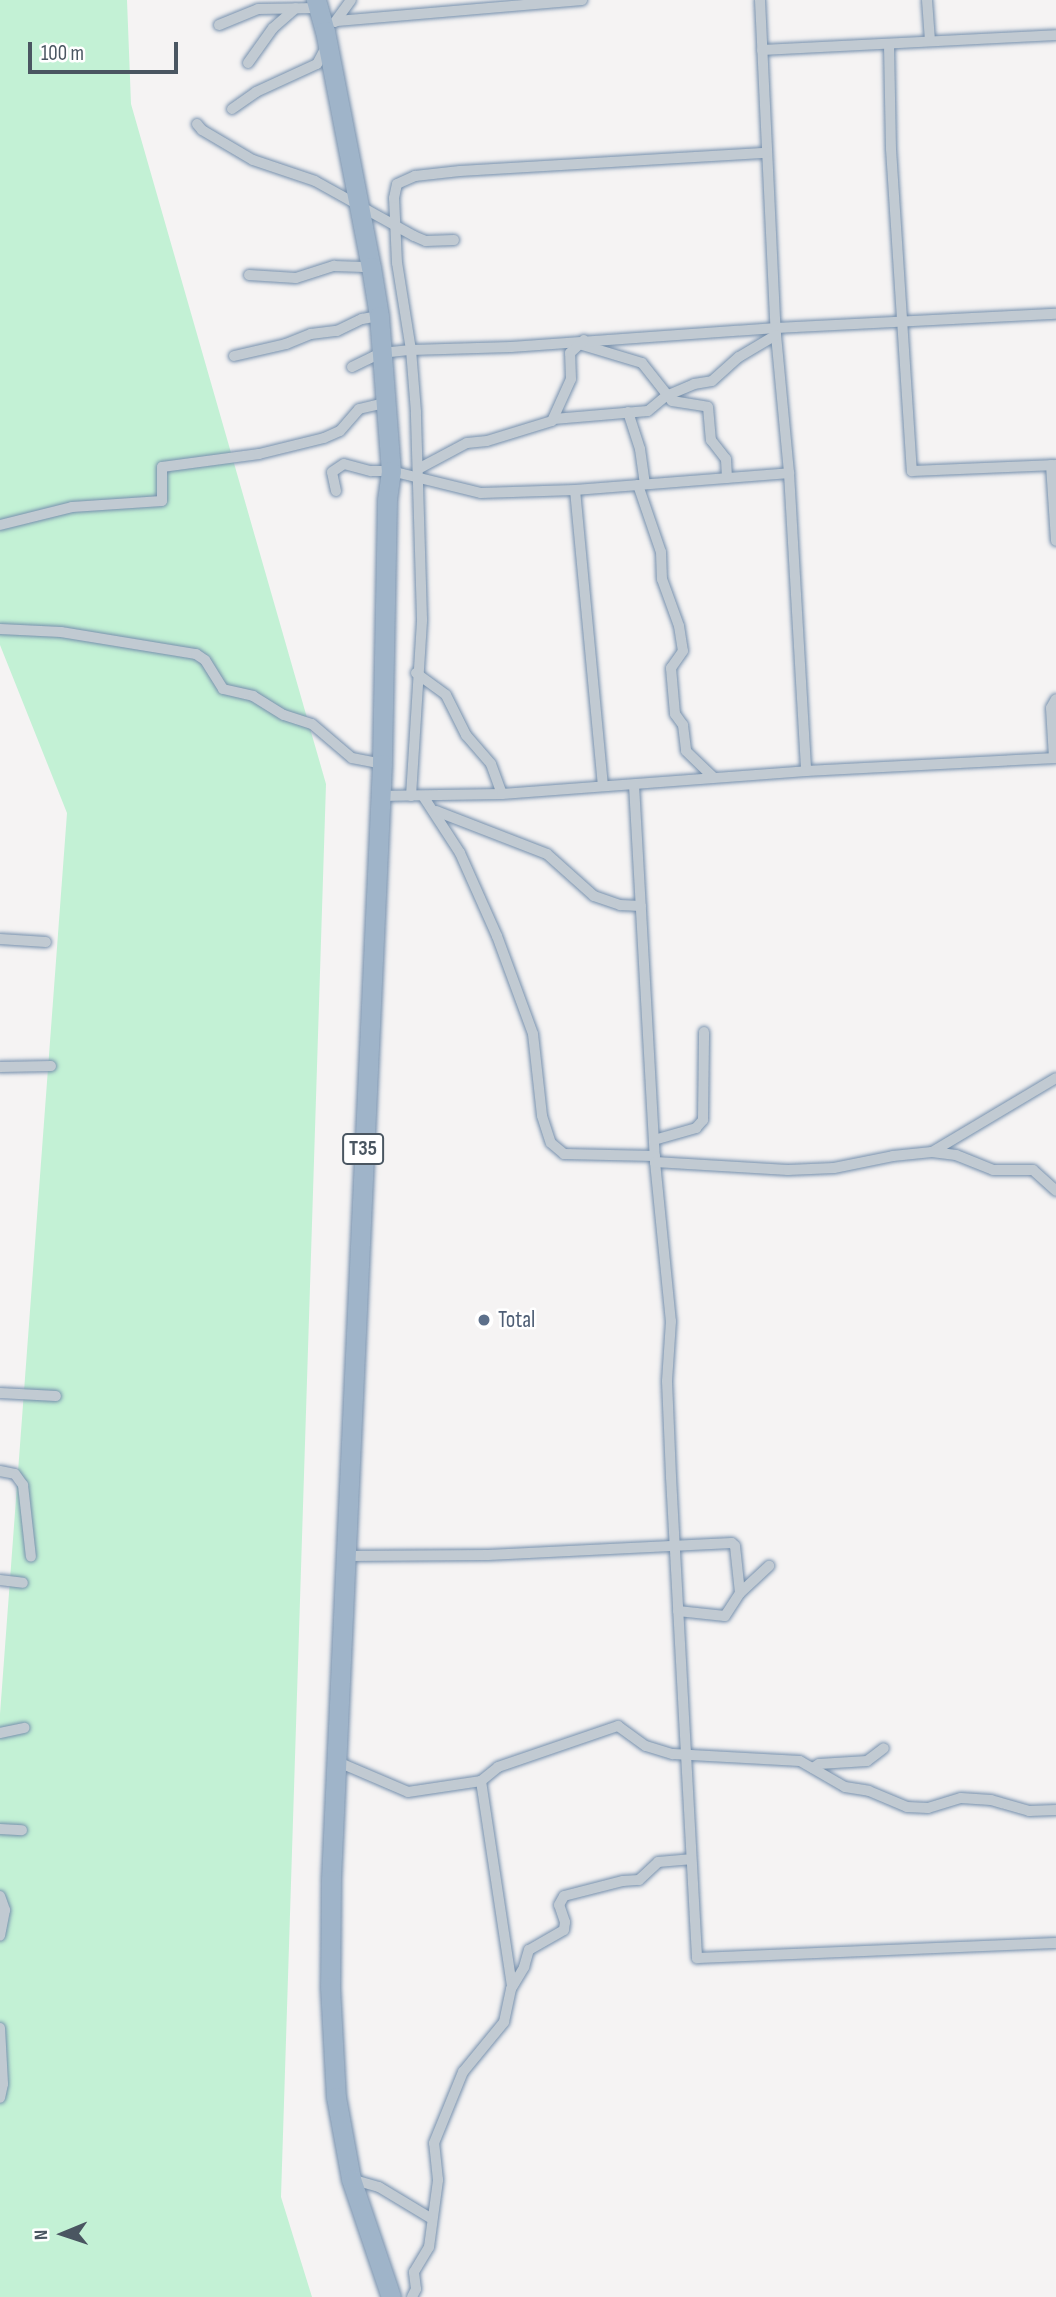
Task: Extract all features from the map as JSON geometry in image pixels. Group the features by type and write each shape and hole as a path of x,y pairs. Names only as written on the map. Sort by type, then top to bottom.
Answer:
{"highway":[{"name":"T35","path":"317,4 330,32 379,316 391,471 387,500 382,764 378,796 331,1880 330,1987 336,2097 351,2179 391,2297"}],"street":[{"path":"232,109 256,92 317,64 330,32 351,0"},
{"path":"330,32 439,6 582,0"},
{"path":"760,0 776,331 789,473 806,771"},
{"path":"927,0 930,41"},
{"path":"219,25 258,9 296,8 317,4"},
{"path":"248,62 273,28 296,8"},
{"path":"762,50 1056,35"},
{"path":"889,45 891,149 912,471 1053,465 1056,541"},
{"path":"197,124 202,130 253,160 315,181 420,239 454,240"},
{"path":"411,796 416,673 422,619 418,473 411,350 397,263 394,189 403,179 415,176 600,161 766,153"},
{"path":"249,275 296,278 334,266 371,267"},
{"path":"352,367 381,353 411,350 511,347 903,321 1056,314"},
{"path":"234,356 286,344 311,334 337,331 356,321 379,316"},
{"path":"418,473 463,444 533,429 554,419 648,411 666,396 712,381 776,331"},
{"path":"582,342 642,363 666,396 678,402 708,408 711,440 726,459 727,478"},
{"path":"554,419 571,379 570,353 582,342"},
{"path":"0,525 72,506 162,501 162,467 259,454 324,438 340,431 359,409 386,403"},
{"path":"628,412 642,485 662,552 662,579 679,626 683,651 671,668 676,716 683,725 686,751 713,777"},
{"path":"336,491 331,476 337,466 346,464 370,471 418,473 434,484 478,493 575,490 789,473"},
{"path":"575,490 603,786"},
{"path":"0,629 61,632 196,654 205,660 223,689 253,696 284,715 319,728 352,758 382,764"},
{"path":"416,673 446,695 466,735 491,764 502,794"},
{"path":"378,796 502,794 713,777 1055,758 1051,708 1056,699"},
{"path":"634,785 655,1159 671,1321 667,1381 697,1958 1056,1943"},
{"path":"423,796 460,853 492,924 537,1049 542,1116 551,1143 564,1154 800,1170 834,1168 893,1156 932,1152 953,1154 993,1170 1033,1170 1056,1191"},
{"path":"432,809 454,821 547,854 594,896 620,905 641,906"},
{"path":"0,939 46,942"},
{"path":"654,1140 696,1128 703,1120 704,1032"},
{"path":"0,1067 51,1066"},
{"path":"932,1152 1056,1078"},
{"path":"0,1393 56,1396"},
{"path":"0,1471 15,1474 23,1485 31,1557"},
{"path":"346,1556 676,1548 733,1544 740,1594"},
{"path":"678,1611 722,1617 740,1594 769,1566"},
{"path":"0,1580 23,1583"},
{"path":"338,1762 408,1792 481,1781 498,1767 615,1727 646,1746 685,1754 787,1758 813,1768 845,1787 869,1791 907,1807 928,1808 961,1798 991,1800 1029,1811 1056,1810"},
{"path":"0,1733 24,1728"},
{"path":"813,1768 819,1764 867,1761 884,1748"},
{"path":"412,2297 414,2272 429,2247 438,2180 434,2143 463,2071 504,2022 512,1985 481,1781"},
{"path":"0,1829 22,1830"},
{"path":"512,1985 524,1967 529,1950 564,1930 565,1922 558,1905 564,1896 623,1881 638,1881 658,1862 690,1859"},
{"path":"0,1896 5,1910 0,1936"},
{"path":"0,2028 3,2084 0,2098"},
{"path":"351,2179 379,2187 432,2219"},
{"path":"415,2285 422,2297"}],"green space":[{"path":"0,0 127,0 131,104 326,784 281,2197 312,2297 0,2297 0,1714 67,813 0,645"}],"place":[{"name":"Total","path":"484,1320"}]}
